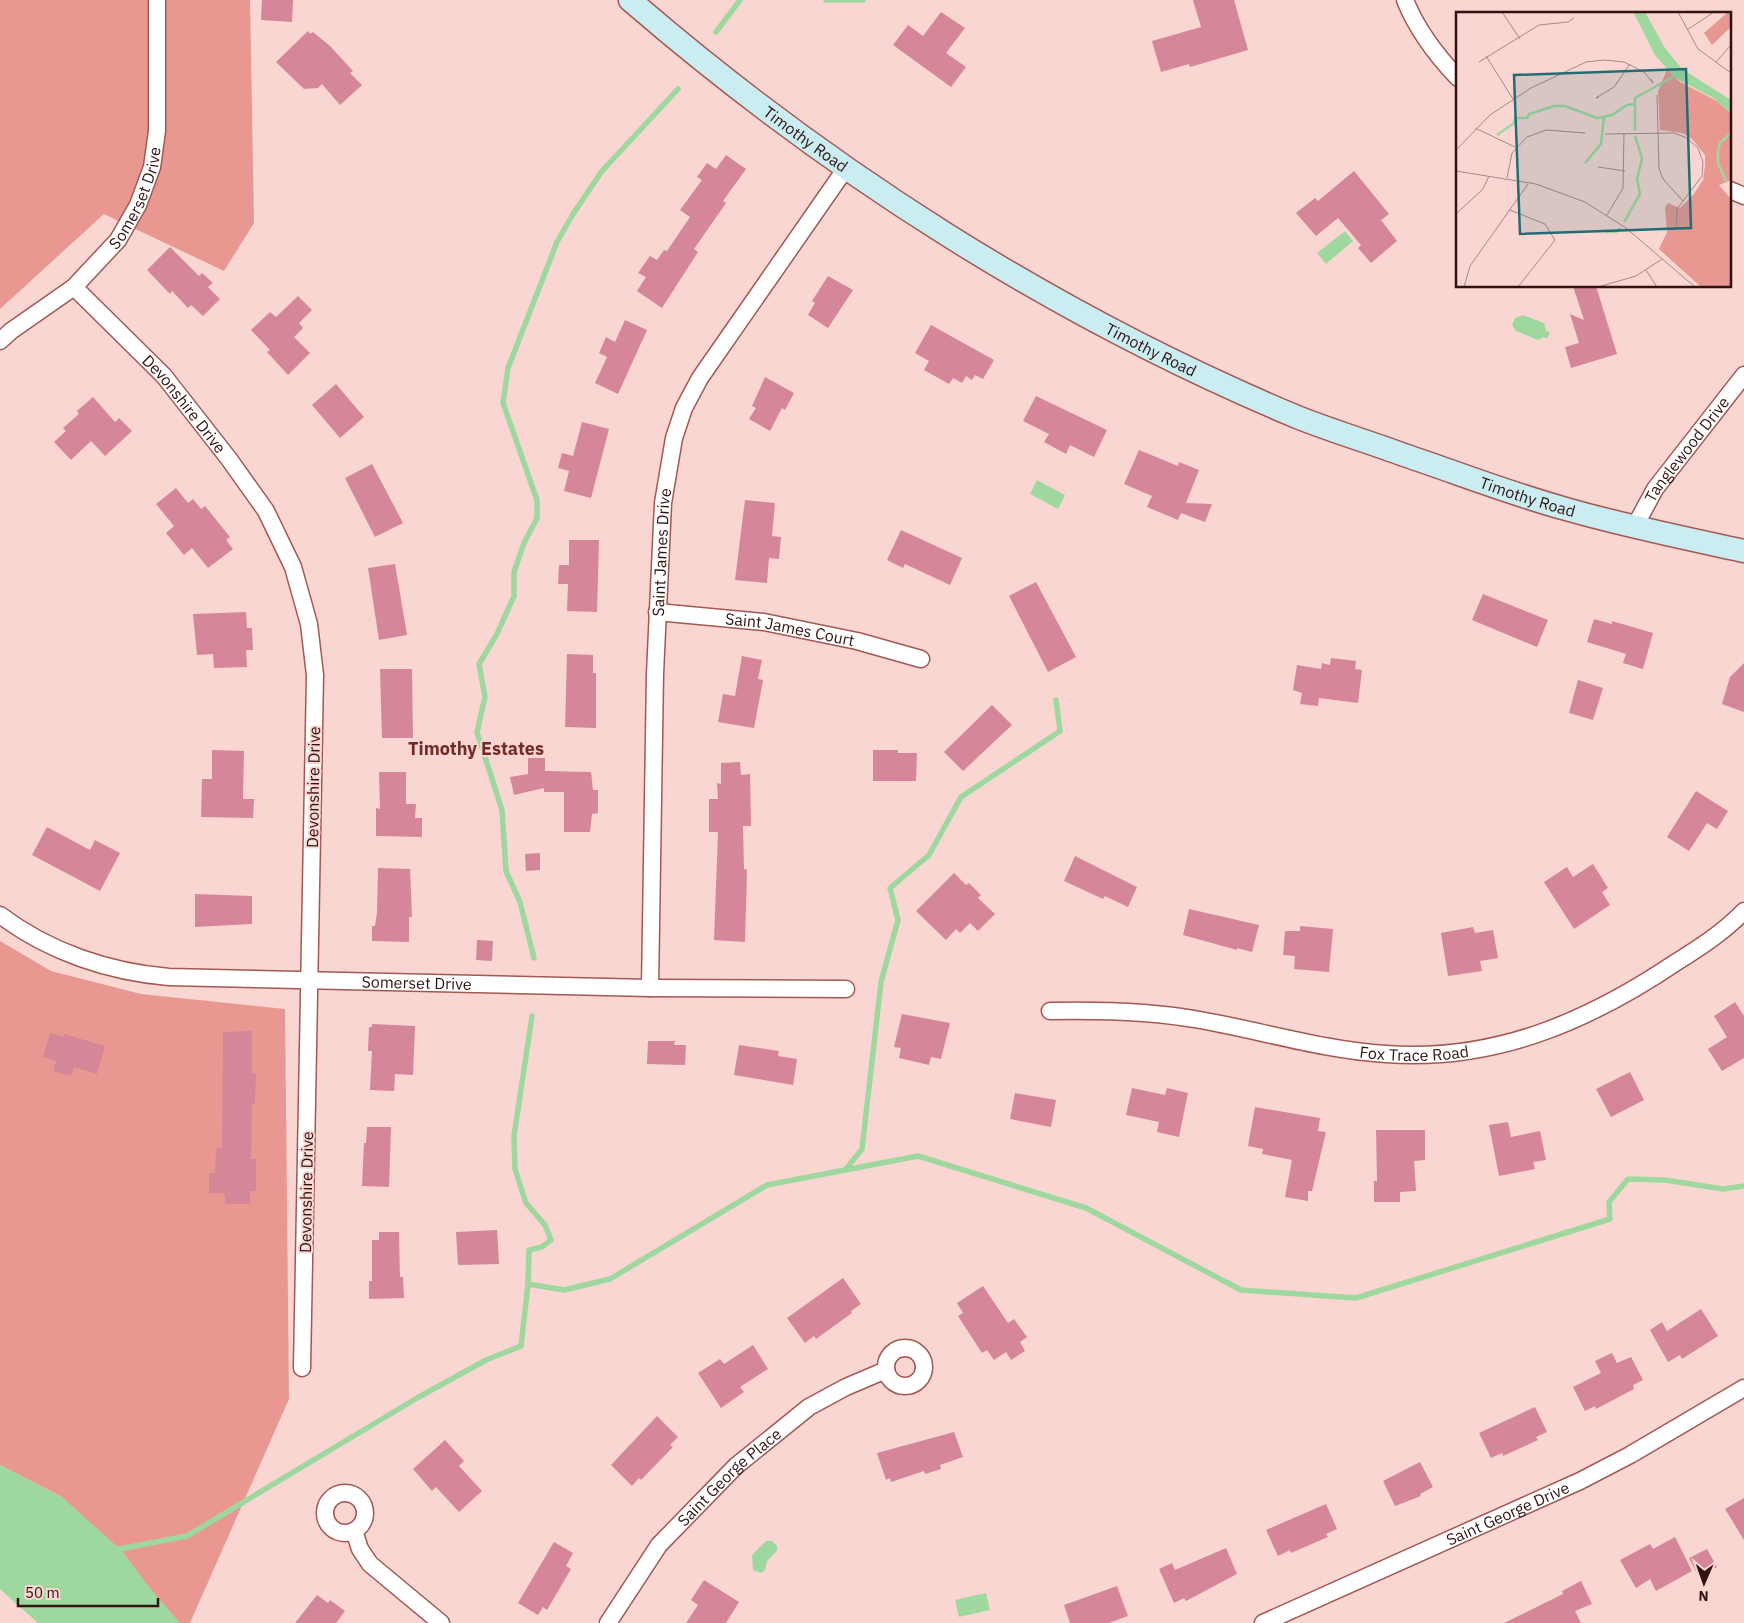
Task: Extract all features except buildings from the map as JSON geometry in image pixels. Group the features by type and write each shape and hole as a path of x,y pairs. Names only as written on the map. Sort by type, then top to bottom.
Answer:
{"main road":[{"name":"Timothy Road","path":"630,0 738,88 846,168 958,242 1066,304 1170,359 1301,418 1495,486 1562,508 1634,528 1744,551"}],"street":[{"name":"Somerset Drive","path":"0,341 11,330 74,287 118,240 138,205 152,167 158,131 157,0"},
{"path":"1405,0 1422,34 1439,58 1456,76"},
{"name":"Saint James Drive","path":"650,988 657,612 663,503 674,438 684,408 715,353 846,168"},
{"path":"1732,191 1744,196"},
{"name":"Devonshire Drive","path":"74,287 164,376 206,429 266,511 293,567 309,624 315,675 302,1368"},
{"name":"Tanglewood Drive","path":"1634,528 1655,489 1744,375"},
{"name":"Saint James Court","path":"657,612 764,622 857,641 921,659"},
{"name":"Fox Trace Road","path":"1050,1011 1099,1010 1155,1013 1377,1053 1440,1054 1541,1034 1584,1017 1636,989 1708,941 1744,911"},
{"name":"Somerset Drive","path":"0,915 68,953 113,968 142,975 650,988 846,989"},
{"name":"Saint George Place","path":"608,1623 659,1545 736,1466 809,1408 846,1387 886,1370"},
{"name":"Saint George Drive","path":"1263,1623 1580,1481 1630,1455 1744,1388"},
{"path":"354,1531 360,1549 370,1564 441,1623"}],"shaded area":[{"path":"0,0 250,0 254,223 224,271 104,214 0,309"},
{"path":"1345,231 1353,241 1326,264 1317,253"},
{"path":"1523,315 1544,323 1546,331 1550,332 1547,339 1544,337 1538,340 1516,331 1512,325 1515,318"},
{"path":"1037,480 1065,495 1058,509 1030,494"},
{"path":"0,941 51,971 141,994 285,1009 289,1399 190,1623 180,1623 62,1497 0,1465"},
{"path":"0,1465 62,1497 122,1551 153,1592 180,1623 38,1623 0,1589"},
{"path":"766,1541 772,1541 777,1546 777,1551 767,1561 765,1570 761,1573 753,1570 752,1555"},
{"path":"986,1593 990,1610 959,1617 955,1600"}],"waterway":[{"path":"716,32 740,0"},
{"path":"826,0 863,0"},
{"path":"534,958 520,902 506,871 502,810 477,732 485,697 479,664 497,634 514,596 514,572 524,543 537,518 537,500 503,403 508,368 557,242 573,214 602,171 678,89"},
{"path":"846,1169 862,1149 881,982 898,920 890,888 929,855 961,797 1060,731 1056,700"},
{"path":"528,1284 529,1250 542,1247 551,1240 545,1225 526,1203 515,1169 514,1136 532,1016"},
{"path":"114,1550 187,1536 417,1398 486,1360 521,1346 528,1284 564,1290 610,1279 767,1185 918,1156 1086,1208 1241,1290 1356,1298 1610,1219 1609,1202 1628,1179 1665,1180 1723,1189 1744,1186"}],"district":[{"name":"Timothy Estates","path":"476,748"}]}
